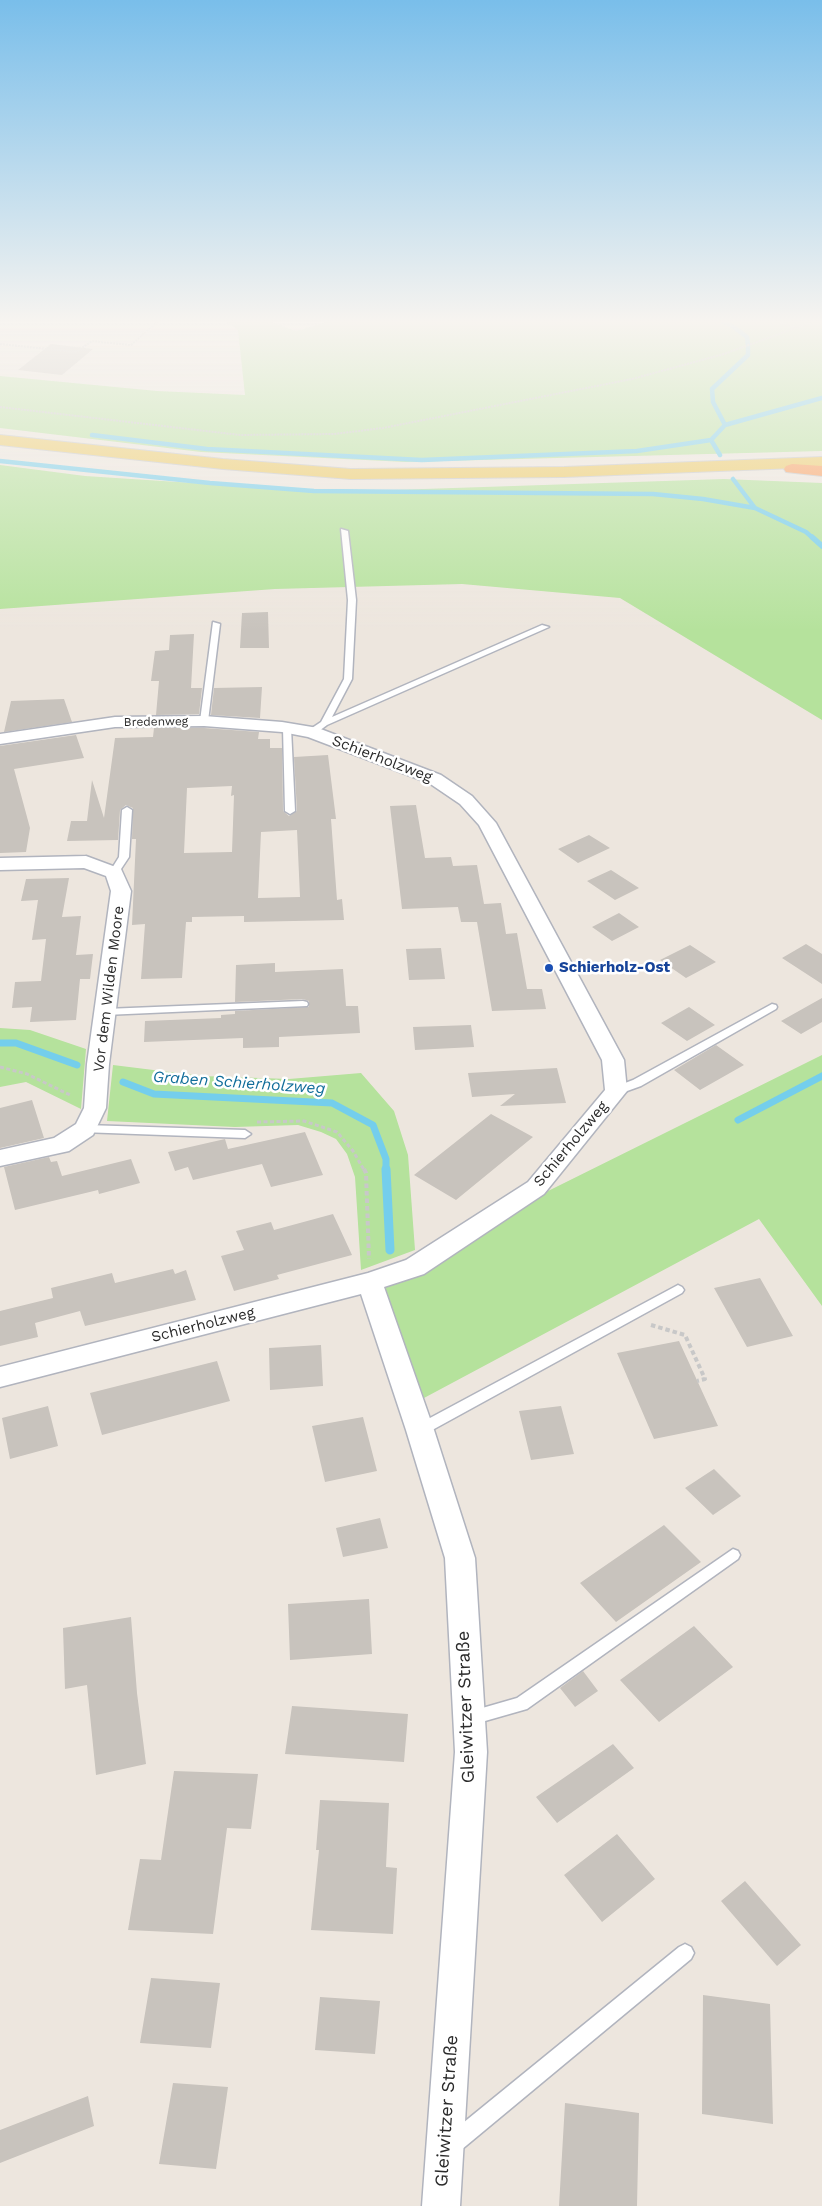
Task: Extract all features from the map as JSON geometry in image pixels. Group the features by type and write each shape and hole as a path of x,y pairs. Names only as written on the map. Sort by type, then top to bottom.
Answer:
{"highway":[{"path":"792,469 822,470"}],"main road":[{"path":"0,435 66,447"},
{"path":"0,440 237,466 351,474 467,474 822,462"},
{"path":"647,469 747,461 822,458"},
{"path":"647,469 792,469"}],"street":[{"name":"Bredenweg","path":"0,739 115,722 204,721 287,728 318,728"},
{"name":"Schierholzweg","path":"0,1377 370,1282 415,1267 536,1188 616,1091 613,1060 487,823 466,800 435,780 318,728"},
{"path":"0,864 86,862 114,874"},
{"name":"Vor dem Wilden Moore","path":"85,1128 95,1108 98,1064 121,892 114,874"},
{"path":"0,1158 61,1145 85,1128"},
{"name":"Gleiwitzer Straße","path":"370,1282 420,1430 460,1558 471,1752 441,2206"}],"lane":[{"path":"318,728 348,679 352,600 344,531"},
{"path":"204,721 216,624"},
{"path":"318,728 545,627"},
{"path":"287,728 290,811"},
{"path":"114,874 124,857 127,810"},
{"path":"105,1012 303,1004"},
{"path":"616,1091 637,1083 772,1007"},
{"path":"85,1128 244,1134"},
{"path":"420,1430 678,1290"},
{"path":"469,1718 521,1704 733,1555"},
{"path":"445,2151 686,1954"}],"path":[{"path":"154,425 240,435 334,434 399,425"},
{"path":"628,1318 685,1335 706,1379 697,1381"}],"green space":[{"path":"0,425 822,425 822,451 406,462 201,452 0,428"},
{"path":"0,465 85,476 333,492 724,479 822,483 822,720 620,598 462,584 275,589 0,609"},
{"path":"0,1028 30,1030 86,1049 81,1109 26,1082 0,1087"},
{"path":"822,1055 822,1306 759,1219 424,1398 381,1284 542,1194"},
{"path":"113,1065 202,1076 289,1079 361,1073 394,1111 408,1155 415,1250 361,1270 355,1177 347,1154 336,1139 298,1125 235,1127 107,1121"}],"building":[{"path":"268,612 269,648 240,648 242,613"},
{"path":"194,634 191,688 202,688 199,714 156,715 159,681 151,681 155,651 169,650 170,635"},
{"path":"262,687 260,718 211,715 214,688"},
{"path":"64,699 72,722 4,732 11,701"},
{"path":"154,728 204,728 259,732 258,739 270,739 270,748 282,748 283,811 289,816 297,811 294,757 328,755 336,819 331,819 337,900 342,899 344,920 244,922 244,916 192,917 192,922 186,922 182,978 141,979 145,924 132,925 136,839 132,839 133,808 126,805 120,810 118,840 67,841 71,821 87,821 92,780 104,818 115,738 153,737","holes":["232,786 231,796 234,795 232,852 184,853 187,788","297,830 300,897 258,898 261,832"]},
{"path":"76,735 84,758 14,769 30,828 26,852 0,853 0,746"},
{"path":"416,805 425,858 451,857 453,866 477,865 484,904 501,903 506,934 517,933 527,989 542,989 546,1009 492,1011 477,922 461,922 458,907 402,909 390,806"},
{"path":"589,835 610,848 578,863 558,849"},
{"path":"611,870 639,888 615,900 587,881"},
{"path":"69,878 62,917 81,916 76,955 93,954 90,979 80,979 76,1020 30,1022 32,1007 12,1008 15,982 41,981 46,939 32,940 38,900 21,901 26,879"},
{"path":"619,913 639,927 612,941 592,927"},
{"path":"806,944 822,954 822,984 782,958"},
{"path":"690,945 716,962 686,978 660,960"},
{"path":"441,948 445,979 409,980 406,949"},
{"path":"275,963 275,972 343,969 346,1006 358,1006 360,1033 279,1037 279,1047 243,1048 243,1038 144,1042 145,1021 221,1018 221,1015 235,1014 235,1011 309,1007 309,1001 303,999 235,1002 236,965"},
{"path":"822,998 822,1022 801,1034 781,1021"},
{"path":"689,1007 715,1025 687,1041 661,1023"},
{"path":"471,1025 474,1047 415,1050 413,1027"},
{"path":"716,1045 744,1065 700,1090 674,1070"},
{"path":"557,1068 566,1103 500,1106 515,1094 472,1097 468,1073"},
{"path":"32,1100 44,1138 0,1148 0,1108"},
{"path":"491,1114 533,1137 456,1200 414,1175"},
{"path":"305,1132 323,1175 271,1187 262,1164 193,1180 188,1167 175,1171 168,1152 225,1139 228,1149"},
{"path":"49,1157 51,1162 57,1161 62,1176 131,1159 140,1183 99,1194 98,1190 15,1210 4,1167"},
{"path":"333,1214 352,1255 277,1275 279,1279 234,1291 221,1256 244,1250 236,1231 271,1222 274,1230"},
{"path":"173,1269 175,1274 186,1270 196,1300 85,1326 80,1311 35,1323 38,1337 0,1346 0,1311 53,1298 51,1288 112,1273 115,1283"},
{"path":"760,1278 793,1336 747,1347 714,1288"},
{"path":"679,1341 718,1426 654,1439 617,1353"},
{"path":"321,1345 323,1386 270,1390 269,1348"},
{"path":"217,1361 230,1401 102,1435 90,1393"},
{"path":"48,1406 58,1446 10,1459 2,1418"},
{"path":"561,1406 574,1454 531,1460 519,1411"},
{"path":"363,1417 377,1471 325,1482 312,1426"},
{"path":"714,1469 741,1496 713,1515 685,1488"},
{"path":"380,1518 388,1548 343,1557 336,1528"},
{"path":"664,1525 701,1562 616,1622 580,1583"},
{"path":"369,1599 372,1654 290,1660 288,1604"},
{"path":"131,1617 137,1693 146,1764 96,1775 87,1685 65,1689 63,1628"},
{"path":"694,1626 733,1667 659,1722 620,1680"},
{"path":"583,1671 598,1691 575,1707 560,1688"},
{"path":"292,1706 408,1714 404,1762 285,1754"},
{"path":"613,1744 634,1768 557,1823 536,1797"},
{"path":"174,1771 258,1774 251,1829 227,1828 213,1934 128,1930 140,1859 161,1860"},
{"path":"320,1800 389,1803 386,1867 397,1868 393,1934 311,1930 319,1850 316,1850"},
{"path":"617,1834 655,1879 602,1922 564,1875"},
{"path":"745,1881 801,1945 777,1966 721,1901"},
{"path":"151,1978 220,1983 211,2048 140,2043"},
{"path":"703,1995 770,2004 773,2124 702,2114"},
{"path":"320,1997 380,2001 375,2054 315,2050"},
{"path":"173,2083 228,2087 216,2169 159,2164"},
{"path":"88,2096 94,2126 0,2163 0,2130"},
{"path":"565,2103 639,2113 637,2206 559,2206"}],"waterway":[{"path":"711,440 725,425"},
{"path":"92,435 207,449 422,460 637,451 711,440"},
{"path":"711,440 720,455"},
{"path":"0,461 210,483 314,491 653,494 703,499 755,508"},
{"path":"733,479 755,508"},
{"path":"755,508 806,532 814,539"},
{"path":"812,537 822,546"},
{"name":"Graben Schierholzweg","path":"0,1043 16,1043 77,1065"},
{"name":"Graben Schierholzweg","path":"738,1120 822,1076"},
{"name":"Graben Schierholzweg","path":"123,1082 154,1094 332,1103 373,1125 386,1159 386,1169"},
{"name":"Graben Schierholzweg","path":"386,1169 390,1250"}],"place":[{"name":"Schierholz-Ost","path":"549,968"}]}
